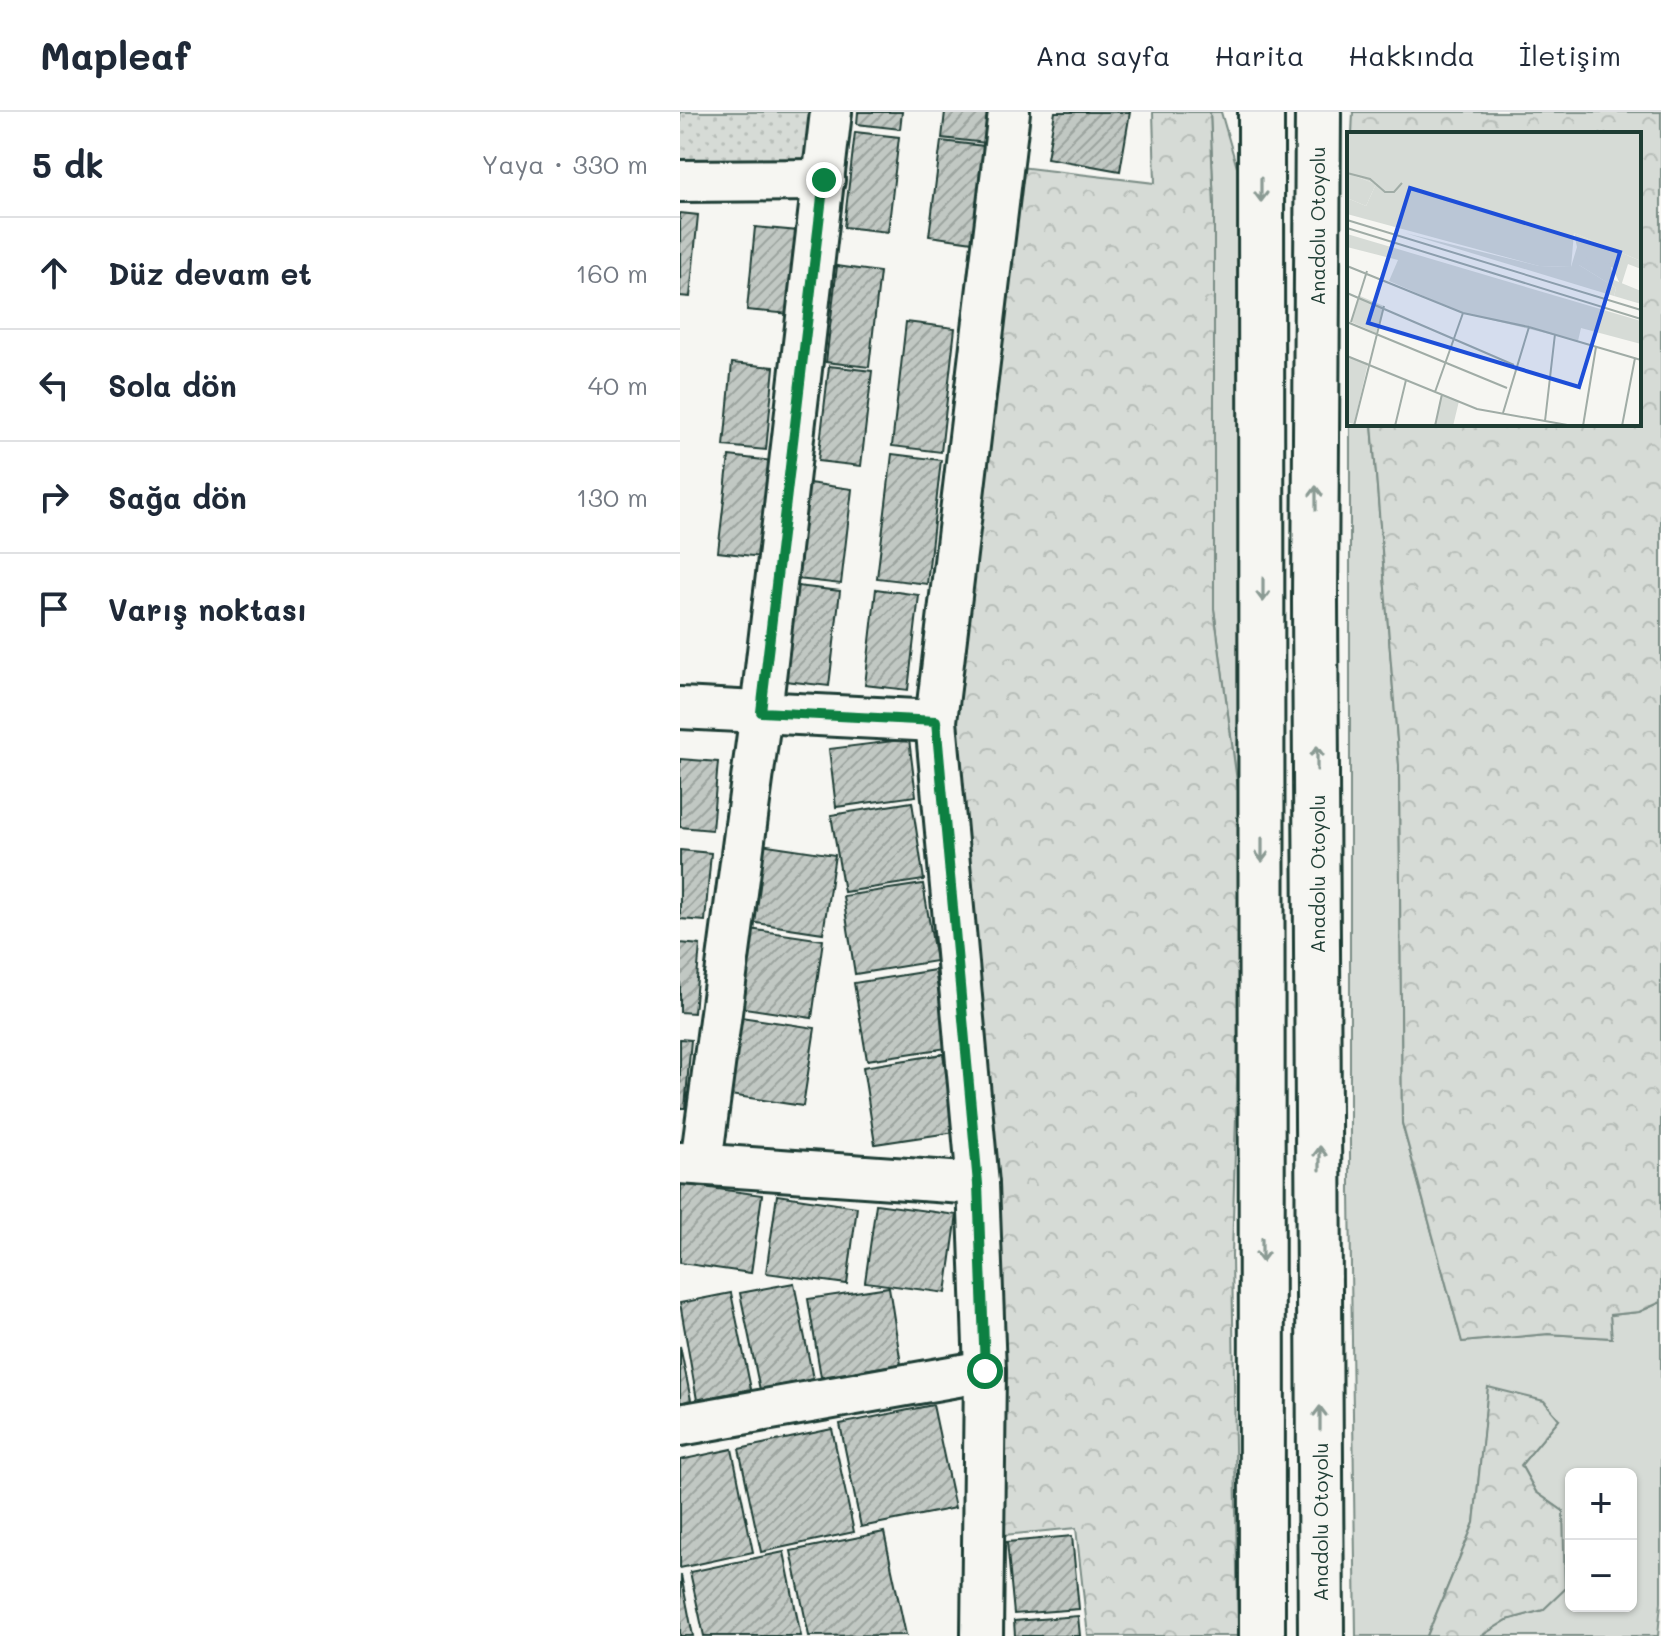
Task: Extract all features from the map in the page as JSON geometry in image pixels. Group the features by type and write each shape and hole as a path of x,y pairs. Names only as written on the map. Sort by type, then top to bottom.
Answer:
{"highway":[{"path":"1261,112 1262,1636"},
{"name":"Anadolu Otoyolu","path":"1318,112 1315,601 1321,1636"}],"street":[{"path":"831,112 761,712 690,1163 978,1184"},
{"path":"982,1636 985,1371 978,1184 936,721 1009,112"},
{"path":"680,181 824,180"},
{"path":"680,708 936,721"},
{"path":"680,1425 985,1371"}],"green space":[{"path":"680,112 831,112 824,180 680,181"},
{"path":"1153,112 1210,112 1214,207 1214,609 1244,834 1232,1256 1238,1636 1088,1636 1076,1528 984,1537 936,721 1003,165 1155,183"},
{"path":"1210,112 1221,112 1242,185 1238,269 1244,834 1214,609 1214,207"},
{"path":"1353,112 1661,112 1661,1302 1639,1312 1610,1315 1612,1338 1548,1334 1462,1342 1402,1123 1399,765 1372,426 1641,426 1641,132 1352,132"},
{"path":"1350,426 1372,426 1399,765 1402,1123 1462,1342 1548,1334 1611,1338 1610,1315 1639,1312 1661,1302 1661,1602 1658,1636 1481,1636 1507,1620 1543,1610 1563,1511 1536,1492 1521,1465 1559,1419 1488,1388 1474,1523 1427,1636 1356,1636 1350,1192"},
{"path":"1488,1387 1544,1401 1559,1419 1521,1465 1536,1492 1563,1511 1565,1589 1543,1610 1507,1620 1481,1636 1427,1636 1474,1523"}],"building":[{"path":"858,112 902,112 900,129 857,124"},
{"path":"945,112 989,112 986,143 942,138"},
{"path":"1055,112 1130,112 1120,171 1047,158"},
{"path":"855,132 899,137 888,232 844,227"},
{"path":"941,141 984,146 973,242 929,236"},
{"path":"680,213 698,215 690,297 680,296"},
{"path":"755,227 798,231 790,314 747,310"},
{"path":"837,266 880,272 869,367 826,362"},
{"path":"906,322 955,328 941,452 892,446"},
{"path":"732,363 774,367 766,450 724,446"},
{"path":"829,366 872,371 861,466 818,461"},
{"path":"892,454 941,460 927,584 877,578"},
{"path":"729,456 772,461 761,557 718,552"},
{"path":"809,483 852,489 841,584 798,579"},
{"path":"797,586 840,591 829,686 786,681"},
{"path":"876,589 919,595 908,690 865,685"},
{"path":"909,739 916,796 836,807 829,749"},
{"path":"680,759 718,762 712,830 680,827"},
{"path":"912,802 924,880 844,892 831,815"},
{"path":"754,843 835,855 823,933 743,921"},
{"path":"680,850 711,853 705,921 680,919"},
{"path":"923,884 936,961 855,974 843,896"},
{"path":"743,928 823,940 812,1018 731,1006"},
{"path":"680,943 700,945 694,1013 680,1012"},
{"path":"935,970 947,1048 867,1060 854,983"},
{"path":"734,1016 815,1028 803,1106 723,1094"},
{"path":"680,1039 691,1040 685,1108 680,1108"},
{"path":"943,1054 956,1132 875,1144 863,1067"},
{"path":"681,1184 762,1195 751,1273 680,1263"},
{"path":"777,1195 857,1207 847,1284 766,1273"},
{"path":"876,1204 957,1215 946,1293 865,1282"},
{"path":"794,1283 813,1379 760,1390 740,1293"},
{"path":"889,1287 901,1364 821,1377 808,1299"},
{"path":"731,1293 751,1389 697,1400 680,1303"},
{"path":"680,1346 691,1400 680,1403"},
{"path":"933,1405 955,1508 861,1527 840,1424"},
{"path":"832,1429 854,1532 761,1552 739,1449"},
{"path":"732,1449 753,1552 680,1568 680,1460"},
{"path":"884,1532 906,1635 809,1636 791,1551"},
{"path":"1072,1536 1079,1609 1014,1614 1007,1542"},
{"path":"784,1552 801,1636 704,1636 690,1572"},
{"path":"681,1575 693,1636 680,1636"},
{"path":"1078,1616 1080,1636 1015,1636 1014,1621"}],"route":[{"path":"824,180 761,712 936,721 978,1184 985,1371"}]}
